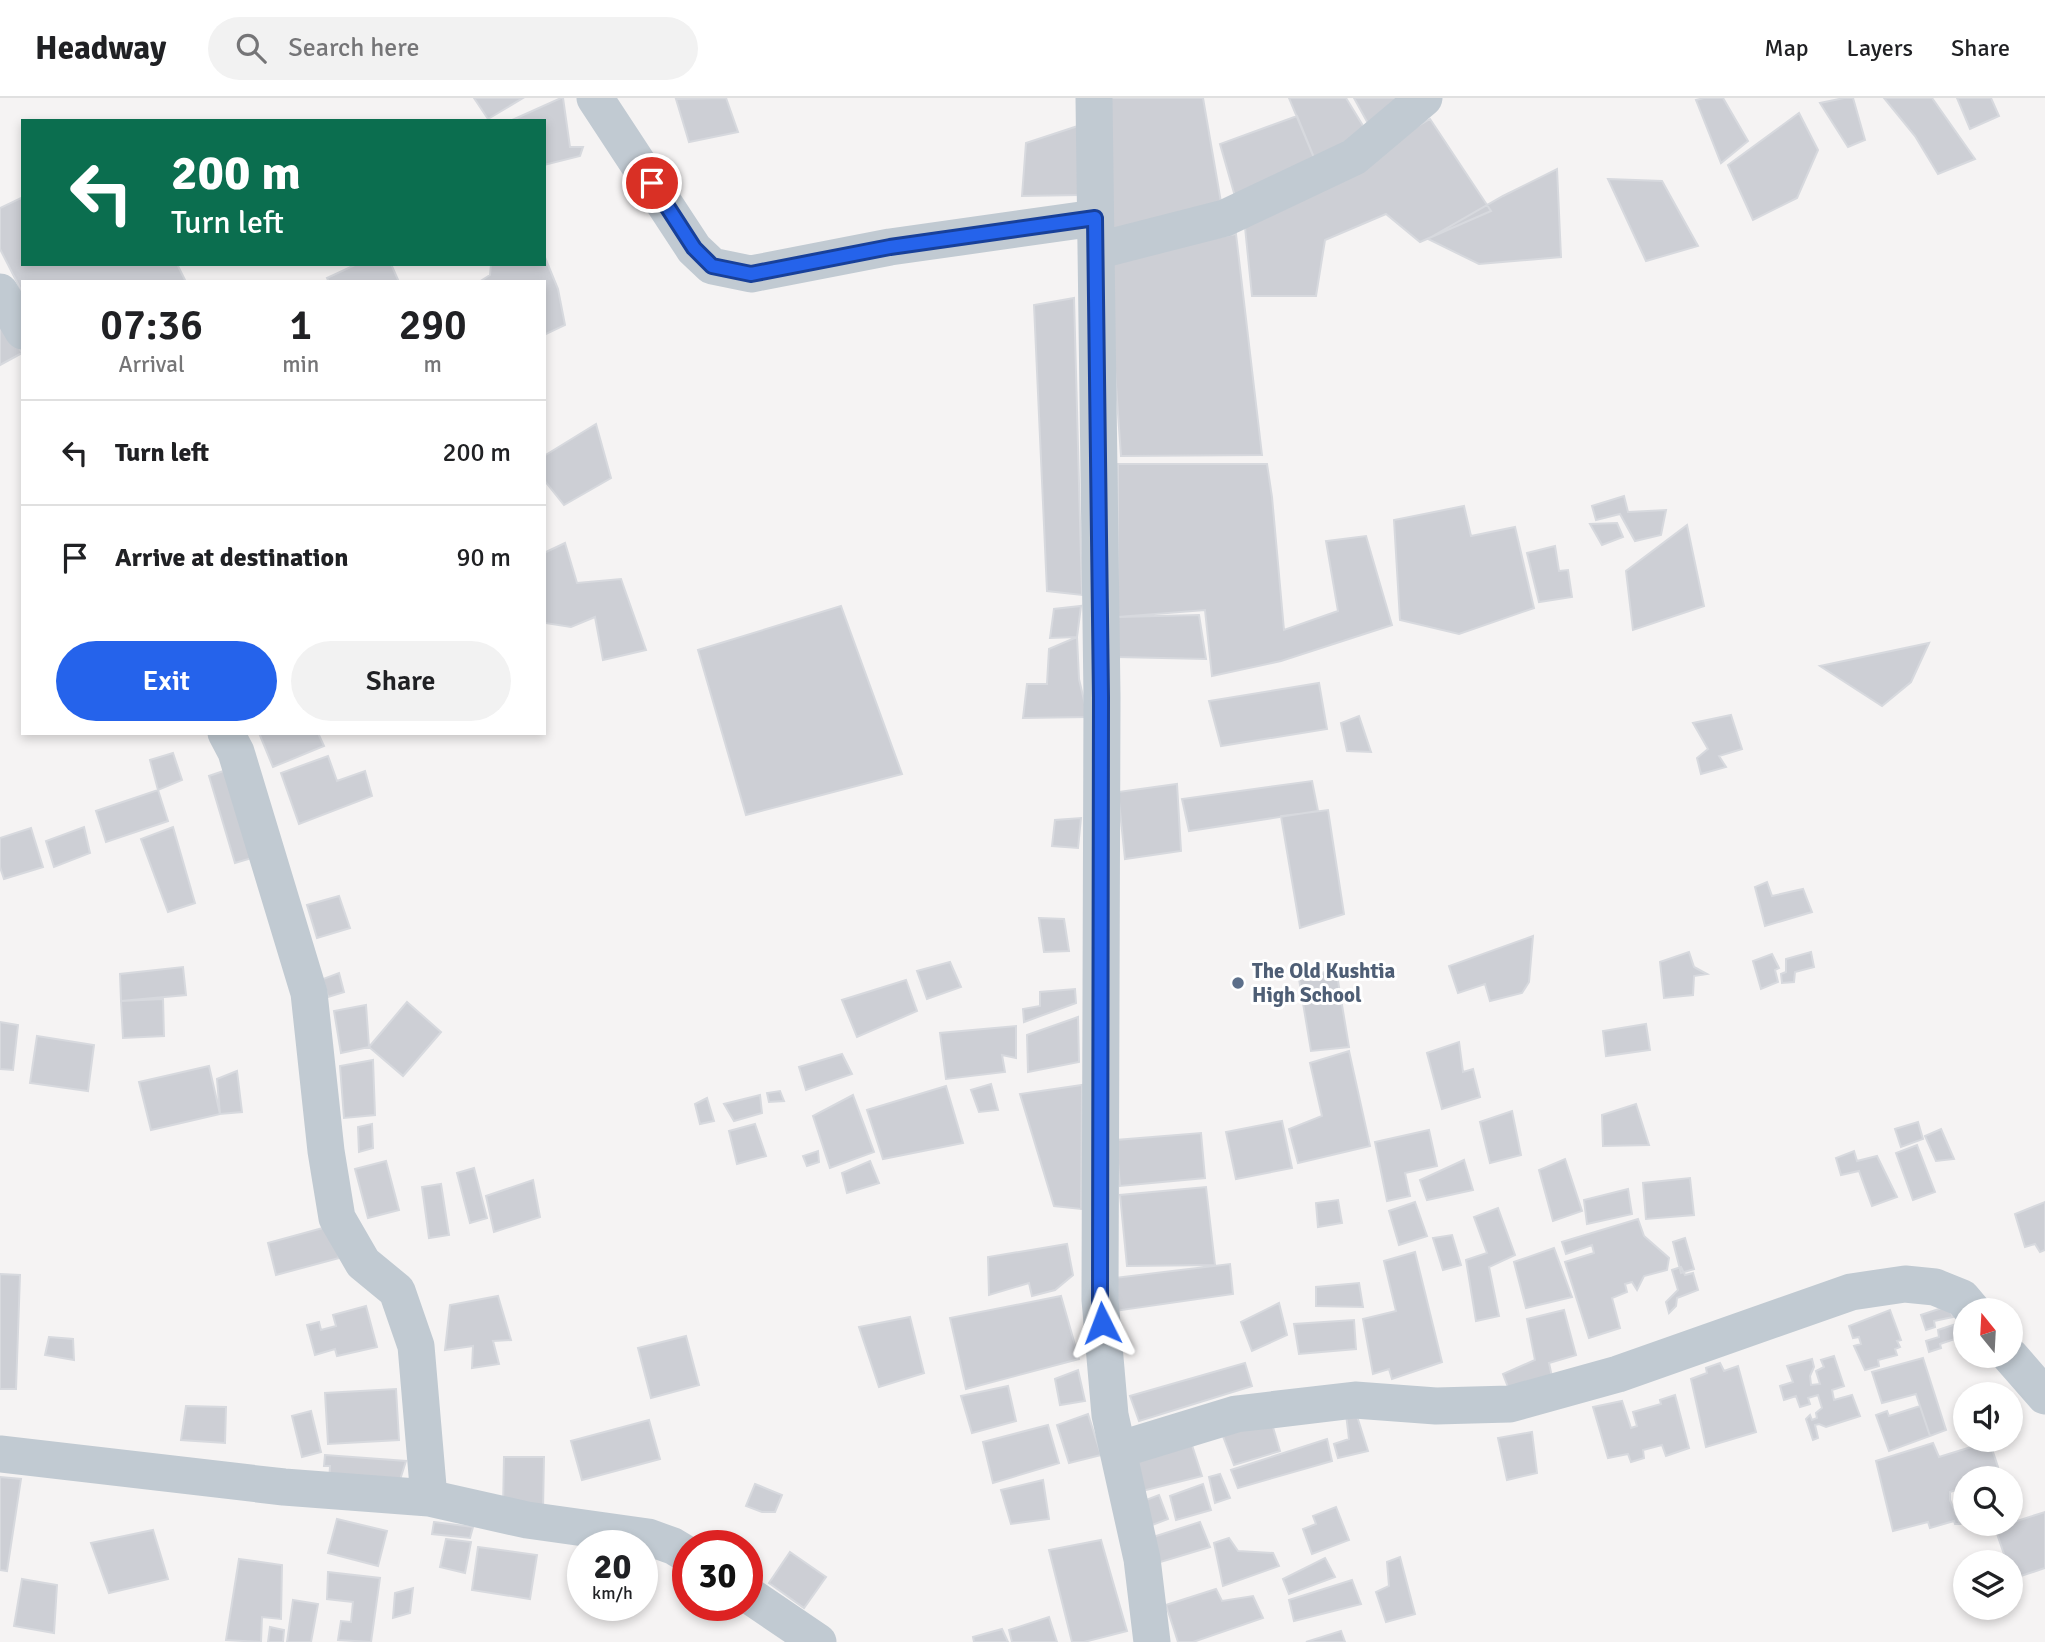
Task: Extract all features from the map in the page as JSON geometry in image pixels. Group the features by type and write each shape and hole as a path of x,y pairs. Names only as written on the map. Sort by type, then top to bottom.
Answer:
{"street":[{"path":"595,98 694,248 712,266 751,274 890,247 1096,234 1225,218 1354,157 1424,98"},
{"path":"1094,98 1101,697 1100,1300 1110,1415 1142,1559 1152,1642"},
{"path":"0,292 21,328"},
{"path":"227,735 236,752 309,993 326,1151 337,1218 363,1263 397,1292 416,1346 429,1498"},
{"path":"1118,1450 1237,1414 1355,1400 1436,1406 1510,1404 1618,1374 1852,1292 1905,1284 1935,1287 1962,1298"},
{"path":"2021,1368 2045,1395"},
{"path":"0,1454 284,1486 429,1498 527,1520 648,1537 672,1546"},
{"path":"763,1605 818,1642"}],"building":[{"path":"474,98 523,98 488,119"},
{"path":"563,98 570,147 583,147 580,156 546,164 546,119 514,119"},
{"path":"726,98 738,132 689,142 676,99"},
{"path":"1107,98 1203,98 1222,208 1106,233"},
{"path":"1289,98 1346,98 1368,134 1317,165"},
{"path":"1354,98 1407,98 1370,127"},
{"path":"1723,98 1748,141 1721,163 1696,100"},
{"path":"1853,98 1865,140 1848,147 1820,103"},
{"path":"1884,98 1932,98 1975,159 1938,174 1915,136"},
{"path":"1957,98 1991,98 1999,116 1970,129"},
{"path":"1799,113 1818,150 1797,198 1753,220 1728,165"},
{"path":"1297,116 1317,165 1236,200 1220,144"},
{"path":"1430,119 1491,211 1420,242 1386,214 1325,240 1316,296 1252,296 1245,227"},
{"path":"1081,125 1079,195 1022,196 1026,143"},
{"path":"1557,169 1561,257 1479,264 1428,239 1503,196"},
{"path":"1608,179 1662,181 1698,246 1646,261"},
{"path":"21,198 21,266 178,266 185,280 21,280 21,290 0,249 0,208"},
{"path":"1236,234 1262,455 1121,456 1107,257"},
{"path":"546,260 558,289 565,325 546,334 546,280 482,280 490,275 491,266 546,266"},
{"path":"353,266 392,266 398,280 328,280 327,278"},
{"path":"1074,298 1082,595 1047,591 1034,305"},
{"path":"0,315 21,354 0,365"},
{"path":"596,424 611,478 564,505 546,482 546,455"},
{"path":"1118,464 1267,464 1284,630 1338,611 1326,541 1366,536 1392,625 1281,661 1212,676 1205,610 1118,617"},
{"path":"1624,496 1628,512 1666,510 1661,535 1635,541 1620,514 1596,520 1592,506"},
{"path":"1464,506 1471,536 1515,527 1534,608 1459,634 1400,620 1394,520"},
{"path":"1617,523 1623,537 1602,545 1590,524"},
{"path":"1687,525 1704,606 1633,630 1626,571"},
{"path":"565,543 577,583 621,579 646,650 603,660 595,617 571,627 546,623 546,552"},
{"path":"1555,546 1559,571 1568,570 1572,597 1539,602 1527,553"},
{"path":"841,606 902,774 746,815 698,650"},
{"path":"1081,606 1077,637 1050,638 1054,609"},
{"path":"1199,615 1206,659 1118,657 1118,617"},
{"path":"1077,637 1079,679 1088,717 1023,718 1027,684 1047,684 1049,649"},
{"path":"1929,643 1911,682 1882,706 1820,666"},
{"path":"1319,683 1327,729 1221,746 1209,701"},
{"path":"1731,715 1742,749 1719,756 1726,767 1701,774 1697,758 1708,749 1693,723"},
{"path":"1359,716 1371,752 1347,751 1341,723"},
{"path":"260,735 319,735 324,746 273,767"},
{"path":"173,753 182,780 158,790 150,760"},
{"path":"328,756 337,781 365,771 372,796 299,824 281,773"},
{"path":"235,767 262,855 235,863 209,776"},
{"path":"1312,781 1318,811 1189,831 1182,799"},
{"path":"1177,784 1181,851 1125,859 1118,792"},
{"path":"158,790 168,821 106,842 96,811"},
{"path":"1328,810 1344,914 1300,928 1281,816"},
{"path":"1081,818 1078,848 1052,846 1055,820"},
{"path":"84,827 90,853 54,867 46,841"},
{"path":"173,827 195,903 168,912 141,839"},
{"path":"31,828 43,867 4,879 0,867 0,838"},
{"path":"1767,882 1772,896 1803,889 1812,912 1765,926 1755,887"},
{"path":"339,896 350,928 317,938 307,905"},
{"path":"1039,918 1064,919 1069,951 1044,952"},
{"path":"1533,936 1529,982 1522,993 1490,1001 1485,984 1458,993 1449,966"},
{"path":"1689,952 1694,967 1707,974 1694,976 1693,995 1664,998 1660,962"},
{"path":"1811,952 1814,967 1795,972 1794,982 1782,983 1781,974 1786,972 1786,959"},
{"path":"1772,954 1779,968 1775,970 1778,982 1761,989 1753,961"},
{"path":"950,962 961,987 927,999 917,971"},
{"path":"183,967 186,995 121,1001 120,974"},
{"path":"1336,969 1349,1047 1311,1051 1299,979"},
{"path":"339,973 344,992 328,997 323,979"},
{"path":"906,980 917,1011 857,1037 842,1000"},
{"path":"1075,989 1076,1003 1024,1022 1023,1009 1040,1006 1040,992"},
{"path":"163,999 164,1036 123,1038 121,1001"},
{"path":"407,1002 441,1032 403,1076 369,1047"},
{"path":"366,1005 369,1047 341,1053 334,1011"},
{"path":"1078,1017 1079,1062 1028,1072 1027,1035"},
{"path":"0,1022 18,1025 13,1070 0,1069"},
{"path":"1646,1024 1650,1050 1606,1056 1603,1031"},
{"path":"1016,1026 1016,1058 1002,1055 1005,1072 946,1079 940,1033"},
{"path":"37,1036 94,1045 88,1091 30,1083"},
{"path":"1459,1042 1463,1072 1473,1069 1480,1097 1442,1109 1427,1053"},
{"path":"1349,1051 1370,1146 1298,1163 1289,1129 1322,1116 1310,1063"},
{"path":"842,1054 852,1074 806,1090 799,1067"},
{"path":"373,1060 375,1115 344,1118 340,1066"},
{"path":"209,1066 220,1114 151,1130 139,1082"},
{"path":"237,1071 242,1112 220,1114 217,1079"},
{"path":"991,1084 998,1110 979,1112 971,1090"},
{"path":"1082,1085 1081,1209 1054,1206 1020,1094"},
{"path":"946,1086 963,1143 883,1159 867,1110"},
{"path":"780,1091 784,1101 769,1102 767,1093"},
{"path":"760,1095 762,1113 734,1121 724,1104"},
{"path":"853,1095 874,1152 830,1168 813,1116"},
{"path":"707,1098 714,1121 700,1124 695,1104"},
{"path":"1636,1104 1649,1145 1603,1146 1602,1115"},
{"path":"1512,1111 1521,1155 1490,1163 1480,1122"},
{"path":"1282,1121 1292,1168 1236,1179 1226,1132"},
{"path":"1918,1122 1923,1139 1901,1147 1895,1129"},
{"path":"372,1124 373,1148 359,1152 358,1127"},
{"path":"755,1124 766,1156 737,1164 729,1131"},
{"path":"1941,1129 1954,1159 1936,1161 1925,1136"},
{"path":"1429,1130 1437,1166 1405,1173 1410,1196 1387,1201 1375,1142"},
{"path":"1201,1133 1205,1178 1120,1186 1116,1140"},
{"path":"1917,1145 1935,1192 1913,1200 1896,1153"},
{"path":"818,1151 819,1162 807,1166 803,1156"},
{"path":"1854,1151 1857,1161 1877,1156 1897,1197 1872,1206 1859,1171 1841,1175 1836,1158"},
{"path":"1565,1159 1582,1211 1553,1221 1539,1170"},
{"path":"1464,1160 1473,1190 1427,1200 1420,1180"},
{"path":"386,1161 399,1210 368,1218 355,1169"},
{"path":"870,1161 879,1183 847,1193 842,1173"},
{"path":"474,1168 487,1218 470,1223 457,1173"},
{"path":"1690,1178 1694,1215 1646,1219 1643,1183"},
{"path":"533,1180 540,1217 494,1232 486,1196"},
{"path":"441,1184 449,1235 429,1238 422,1187"},
{"path":"1206,1187 1215,1265 1127,1266 1120,1195"},
{"path":"1628,1189 1632,1214 1587,1224 1584,1200"},
{"path":"1338,1200 1342,1223 1318,1227 1316,1203"},
{"path":"1415,1202 1427,1236 1399,1245 1389,1211"},
{"path":"2045,1202 2045,1250 2040,1252 2035,1244 2025,1247 2015,1214"},
{"path":"1498,1208 1515,1255 1489,1267 1499,1316 1476,1321 1466,1260 1487,1253 1474,1217"},
{"path":"1638,1219 1644,1236 1669,1258 1667,1270 1644,1276 1637,1290 1632,1282 1625,1284 1627,1292 1612,1298 1620,1328 1589,1338 1565,1262 1594,1253 1592,1245 1566,1254 1562,1242"},
{"path":"330,1226 339,1258 276,1275 268,1243"},
{"path":"1452,1235 1461,1265 1443,1270 1433,1238"},
{"path":"1685,1238 1694,1269 1681,1273 1673,1242"},
{"path":"1067,1244 1073,1275 1055,1290 1032,1296 1029,1283 989,1295 988,1257"},
{"path":"1554,1248 1572,1297 1526,1308 1514,1262"},
{"path":"1415,1252 1442,1362 1392,1379 1389,1369 1373,1374 1363,1319 1396,1311 1384,1261"},
{"path":"1230,1264 1233,1294 1115,1311 1106,1279"},
{"path":"1681,1267 1685,1275 1693,1273 1698,1290 1677,1298 1676,1306 1669,1313 1666,1302 1678,1290 1672,1270"},
{"path":"0,1274 20,1275 16,1389 0,1389"},
{"path":"1359,1283 1363,1307 1316,1306 1316,1287"},
{"path":"498,1296 511,1340 493,1341 499,1364 472,1368 473,1346 445,1350 450,1305"},
{"path":"1061,1296 1079,1359 966,1389 950,1318"},
{"path":"1279,1303 1287,1335 1252,1351 1241,1322"},
{"path":"366,1306 377,1347 337,1356 335,1349 315,1355 307,1325 319,1322 321,1330 336,1326 333,1315"},
{"path":"1948,1306 1953,1317 1934,1321 1935,1327 1926,1330 1921,1315"},
{"path":"1564,1310 1576,1355 1549,1363 1552,1377 1508,1387 1503,1374 1535,1360 1527,1319"},
{"path":"1890,1310 1901,1340 1897,1341 1900,1347 1895,1349 1897,1355 1878,1360 1879,1366 1865,1370 1854,1346 1861,1344 1859,1337 1853,1338 1849,1326"},
{"path":"910,1317 924,1373 879,1387 859,1327"},
{"path":"1354,1320 1356,1349 1299,1354 1294,1324"},
{"path":"1953,1325 1953,1340 1929,1352 1926,1341 1939,1337 1938,1330"},
{"path":"686,1336 699,1385 651,1398 638,1348"},
{"path":"49,1337 73,1339 74,1360 45,1355"},
{"path":"1834,1356 1844,1386 1832,1390 1834,1400 1852,1395 1860,1416 1826,1427 1815,1425 1818,1438 1813,1440 1806,1419 1810,1415 1812,1420 1817,1418 1816,1413 1822,1408 1818,1395 1808,1398 1810,1404 1800,1407 1796,1396 1784,1400 1780,1386 1793,1382 1787,1366 1812,1359 1814,1367 1810,1376 1811,1385 1820,1384 1816,1371 1824,1367 1821,1360"},
{"path":"1923,1358 1946,1430 1930,1436 1916,1394 1882,1403 1872,1372"},
{"path":"1245,1363 1252,1386 1139,1421 1130,1396"},
{"path":"1720,1363 1724,1371 1738,1366 1756,1432 1706,1447 1691,1379 1707,1373 1706,1368"},
{"path":"1078,1370 1085,1401 1060,1405 1055,1379"},
{"path":"1008,1386 1016,1421 972,1433 961,1396"},
{"path":"396,1389 399,1440 328,1444 325,1393"},
{"path":"1675,1395 1689,1448 1666,1456 1662,1445 1643,1450 1644,1458 1631,1462 1628,1454 1608,1458 1593,1407 1622,1401 1631,1428 1637,1426 1633,1412 1661,1404 1660,1400"},
{"path":"186,1406 226,1407 225,1443 181,1440"},
{"path":"1920,1406 1930,1436 1889,1451 1876,1415 1887,1411 1889,1416"},
{"path":"311,1411 321,1452 302,1457 292,1416"},
{"path":"1356,1413 1368,1451 1338,1458 1334,1444 1349,1439 1346,1414"},
{"path":"1088,1414 1101,1455 1069,1463 1057,1425"},
{"path":"1270,1417 1280,1451 1234,1465 1221,1431"},
{"path":"649,1420 660,1459 582,1480 571,1441"},
{"path":"1048,1425 1059,1463 993,1483 983,1442"},
{"path":"1532,1432 1537,1473 1507,1480 1498,1438"},
{"path":"1190,1439 1202,1476 1138,1492 1129,1459"},
{"path":"1327,1439 1332,1461 1238,1488 1231,1470"},
{"path":"1933,1443 1939,1457 1955,1452 1993,1452 1998,1466 1953,1466 1953,1491 1950,1492 1950,1500 1953,1521 1930,1528 1928,1522 1893,1531 1876,1461"},
{"path":"325,1455 406,1461 399,1483 329,1484 330,1466 324,1466"},
{"path":"504,1457 544,1457 543,1510 503,1509"},
{"path":"1220,1474 1230,1498 1215,1503 1209,1477"},
{"path":"0,1477 21,1479 7,1571 0,1570"},
{"path":"1043,1480 1049,1519 1011,1524 1001,1490"},
{"path":"755,1484 782,1495 775,1512 762,1512 746,1506"},
{"path":"1203,1484 1211,1510 1176,1520 1170,1496"},
{"path":"1159,1495 1168,1519 1147,1527 1138,1503"},
{"path":"1336,1507 1349,1540 1312,1554 1303,1529 1316,1524 1313,1516"},
{"path":"2045,1512 2045,1568 2023,1575 2023,1550 2003,1550 1998,1536 2023,1536 2023,1519"},
{"path":"337,1519 387,1531 378,1566 328,1553"},
{"path":"434,1522 473,1527 470,1538 432,1534"},
{"path":"1200,1522 1210,1547 1157,1563 1150,1538"},
{"path":"153,1530 168,1579 109,1593 91,1543"},
{"path":"1229,1538 1238,1551 1273,1553 1279,1566 1223,1586 1214,1543"},
{"path":"446,1539 471,1542 465,1573 440,1567"},
{"path":"1101,1540 1127,1631 1084,1642 1072,1642 1049,1550"},
{"path":"478,1547 537,1555 530,1599 472,1590"},
{"path":"790,1552 826,1577 804,1608 769,1583"},
{"path":"1400,1557 1415,1614 1386,1622 1376,1592 1389,1586 1387,1562"},
{"path":"1325,1558 1335,1577 1289,1594 1283,1579"},
{"path":"239,1559 282,1565 281,1619 262,1617 261,1642 226,1640"},
{"path":"328,1572 380,1578 371,1642 338,1640 341,1621 351,1622 353,1602 327,1599"},
{"path":"22,1579 57,1585 54,1633 14,1626"},
{"path":"1352,1580 1361,1604 1294,1621 1289,1600"},
{"path":"413,1588 410,1613 393,1618 395,1593"},
{"path":"1216,1589 1222,1601 1253,1596 1263,1618 1193,1642 1178,1642 1166,1605"},
{"path":"293,1600 318,1604 311,1642 287,1642"},
{"path":"1049,1617 1057,1642 1012,1642 1009,1630"},
{"path":"270,1627 284,1630 283,1642 268,1642"},
{"path":"1002,1629 1008,1642 974,1642 973,1637"},
{"path":"1341,1631 1345,1642 1306,1642"}],"place":[{"name":"The Old Kushtia High School","path":"1238,983"}],"route":[{"path":"652,183 694,248 712,266 751,274 890,247 1095,218 1101,697 1102,1323"}]}
